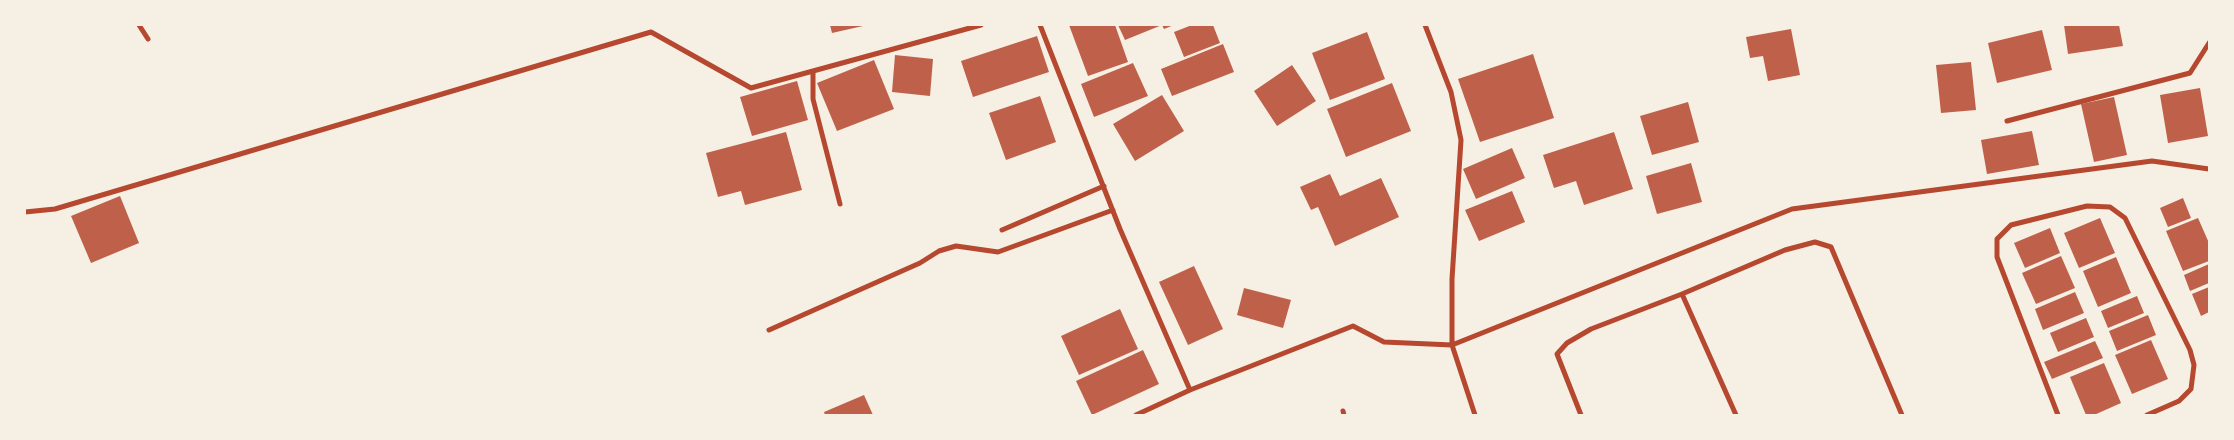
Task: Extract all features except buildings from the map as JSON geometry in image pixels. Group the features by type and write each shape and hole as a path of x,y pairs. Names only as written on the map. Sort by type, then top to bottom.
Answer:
{"street":[{"path":"139,25 148,39"},
{"path":"25,212 55,210 651,32 751,88 981,25"},
{"path":"1040,25 1113,210 1190,390"},
{"path":"1425,25 1451,92 1461,140 1452,279 1452,345 1475,415"},
{"path":"2007,121 2190,73 2209,43"},
{"path":"813,71 813,99 840,204"},
{"path":"1136,415 1190,390 1353,326 1384,342 1452,345 1792,209 2152,161 2209,169"},
{"path":"1002,230 1104,186"},
{"path":"2058,415 1997,257 1997,239 2011,225 2087,206 2110,207 2125,218 2190,350 2194,365 2191,389 2179,401 2148,415"},
{"path":"769,330 920,263 939,251 956,246 998,252 1113,210"},
{"path":"1581,415 1557,354 1566,343 1591,329 1682,294 1785,250 1815,242 1831,247 1902,415"},
{"path":"1682,294 1736,415"}]}
